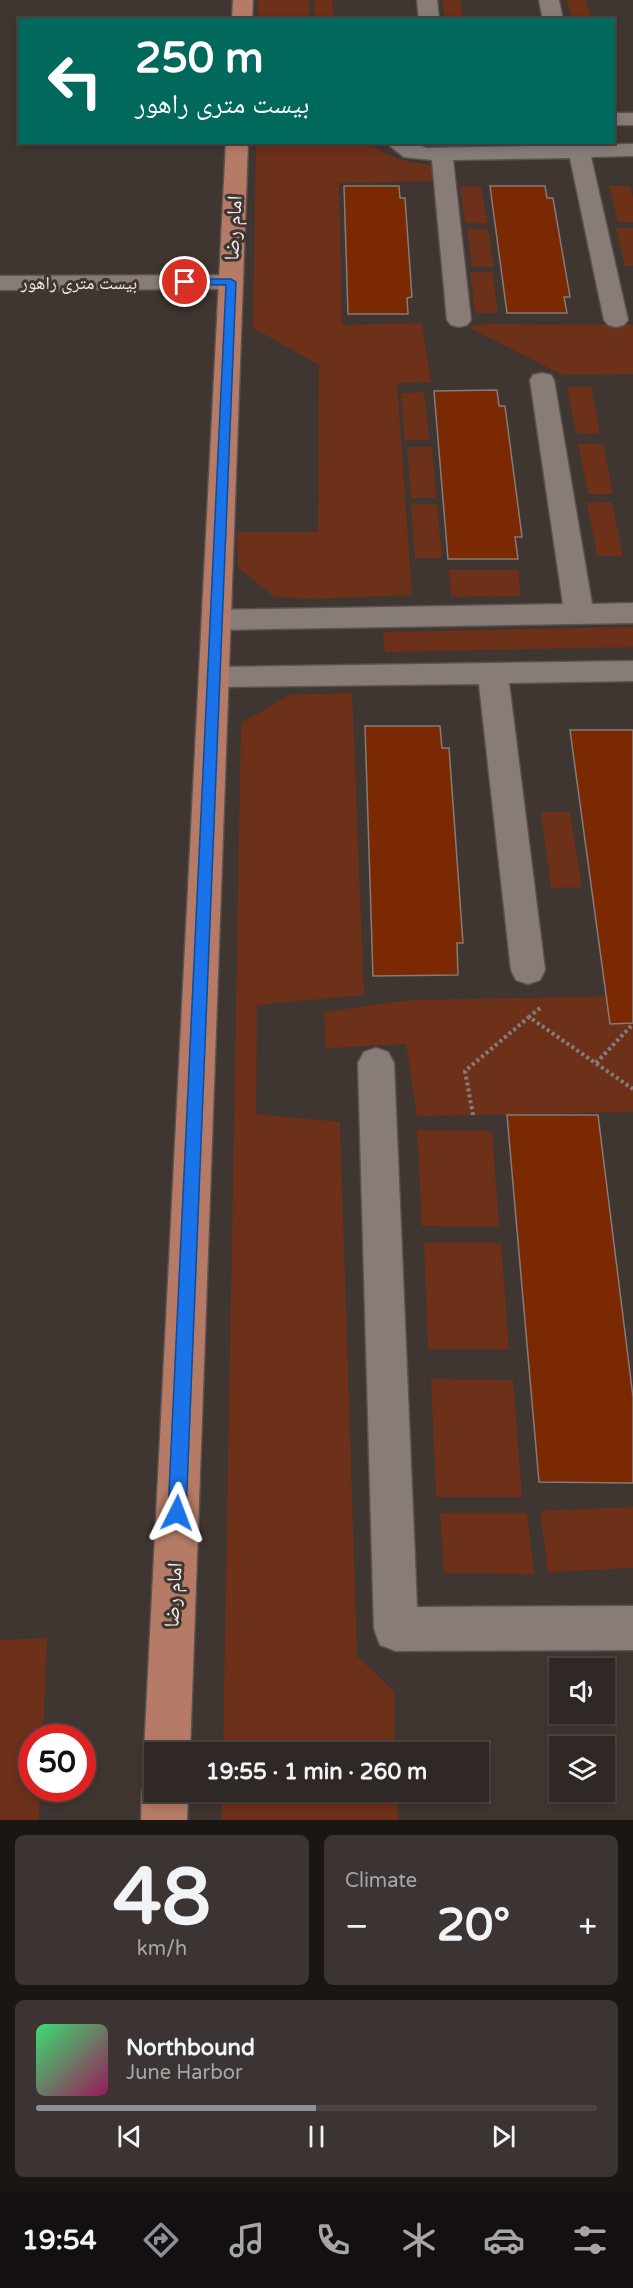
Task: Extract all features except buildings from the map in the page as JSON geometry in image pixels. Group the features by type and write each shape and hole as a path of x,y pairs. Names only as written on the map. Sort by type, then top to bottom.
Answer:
{"main road":[{"path":"242,18 243,0"},
{"name":"امام رضا","path":"166,1742 237,144"},
{"path":"164,1820 165,1802"}],"street":[{"path":"427,0 429,18"},
{"path":"549,0 553,18"},
{"path":"615,119 633,119"},
{"path":"399,144 412,152 442,154 633,150"},
{"path":"579,151 616,320"},
{"path":"442,154 459,320"},
{"name":"بیست متری راهور","path":"0,283 231,282"},
{"path":"542,380 579,614"},
{"path":"216,620 633,613"},
{"path":"214,677 633,671"},
{"path":"493,673 528,970"},
{"path":"376,1064 396,1629 633,1628"}],"path":[{"path":"473,1115 465,1071 545,1004"},
{"path":"529,1017 633,1089"},
{"path":"597,1063 633,1024"}],"shaded area":[{"path":"258,0 309,0 309,18 258,18"},
{"path":"314,0 332,0 334,18 315,18"},
{"path":"442,0 460,0 463,18 445,18"},
{"path":"567,0 586,0 591,18 572,18"},
{"path":"256,144 371,144 392,156 435,166 436,181 339,183 342,325 422,323 431,382 397,383 412,595 312,599 274,597 238,567 237,532 318,532 319,365 253,328"},
{"path":"609,186 630,186 633,198 633,222 618,222"},
{"path":"460,187 481,187 487,223 465,223"},
{"path":"616,228 633,228 633,266 625,266"},
{"path":"467,229 488,229 494,267 472,267"},
{"path":"470,272 492,272 498,313 475,313"},
{"path":"486,324 633,325 633,374 563,375 468,327"},
{"path":"567,387 591,387 600,434 576,433"},
{"path":"424,392 429,440 405,440 401,393"},
{"path":"578,444 603,444 613,494 588,494"},
{"path":"407,447 432,447 436,498 411,498"},
{"path":"612,502 623,556 597,556 587,503"},
{"path":"411,504 437,504 442,558 415,558"},
{"path":"449,570 518,570 521,596 451,597"},
{"path":"633,627 633,647 385,652 383,632"},
{"path":"352,693 364,995 257,1005 256,1114 340,1122 357,1656 394,1691 395,1742 223,1742 241,723 289,695"},
{"path":"541,812 570,812 582,887 551,888"},
{"path":"633,996 633,1112 417,1116 406,1044 326,1048 324,1012 409,1000"},
{"path":"417,1130 492,1131 499,1227 422,1226"},
{"path":"424,1243 501,1243 509,1349 428,1349"},
{"path":"431,1379 513,1380 522,1497 436,1497"},
{"path":"633,1507 633,1568 548,1572 540,1511"},
{"path":"440,1513 527,1513 534,1574 444,1573"},
{"path":"47,1638 44,1724 18,1724 18,1802 40,1802 39,1820 0,1820 0,1640"},
{"path":"222,1802 397,1802 398,1820 222,1820"}],"route":[{"path":"177,1513 231,282 185,282"}]}
